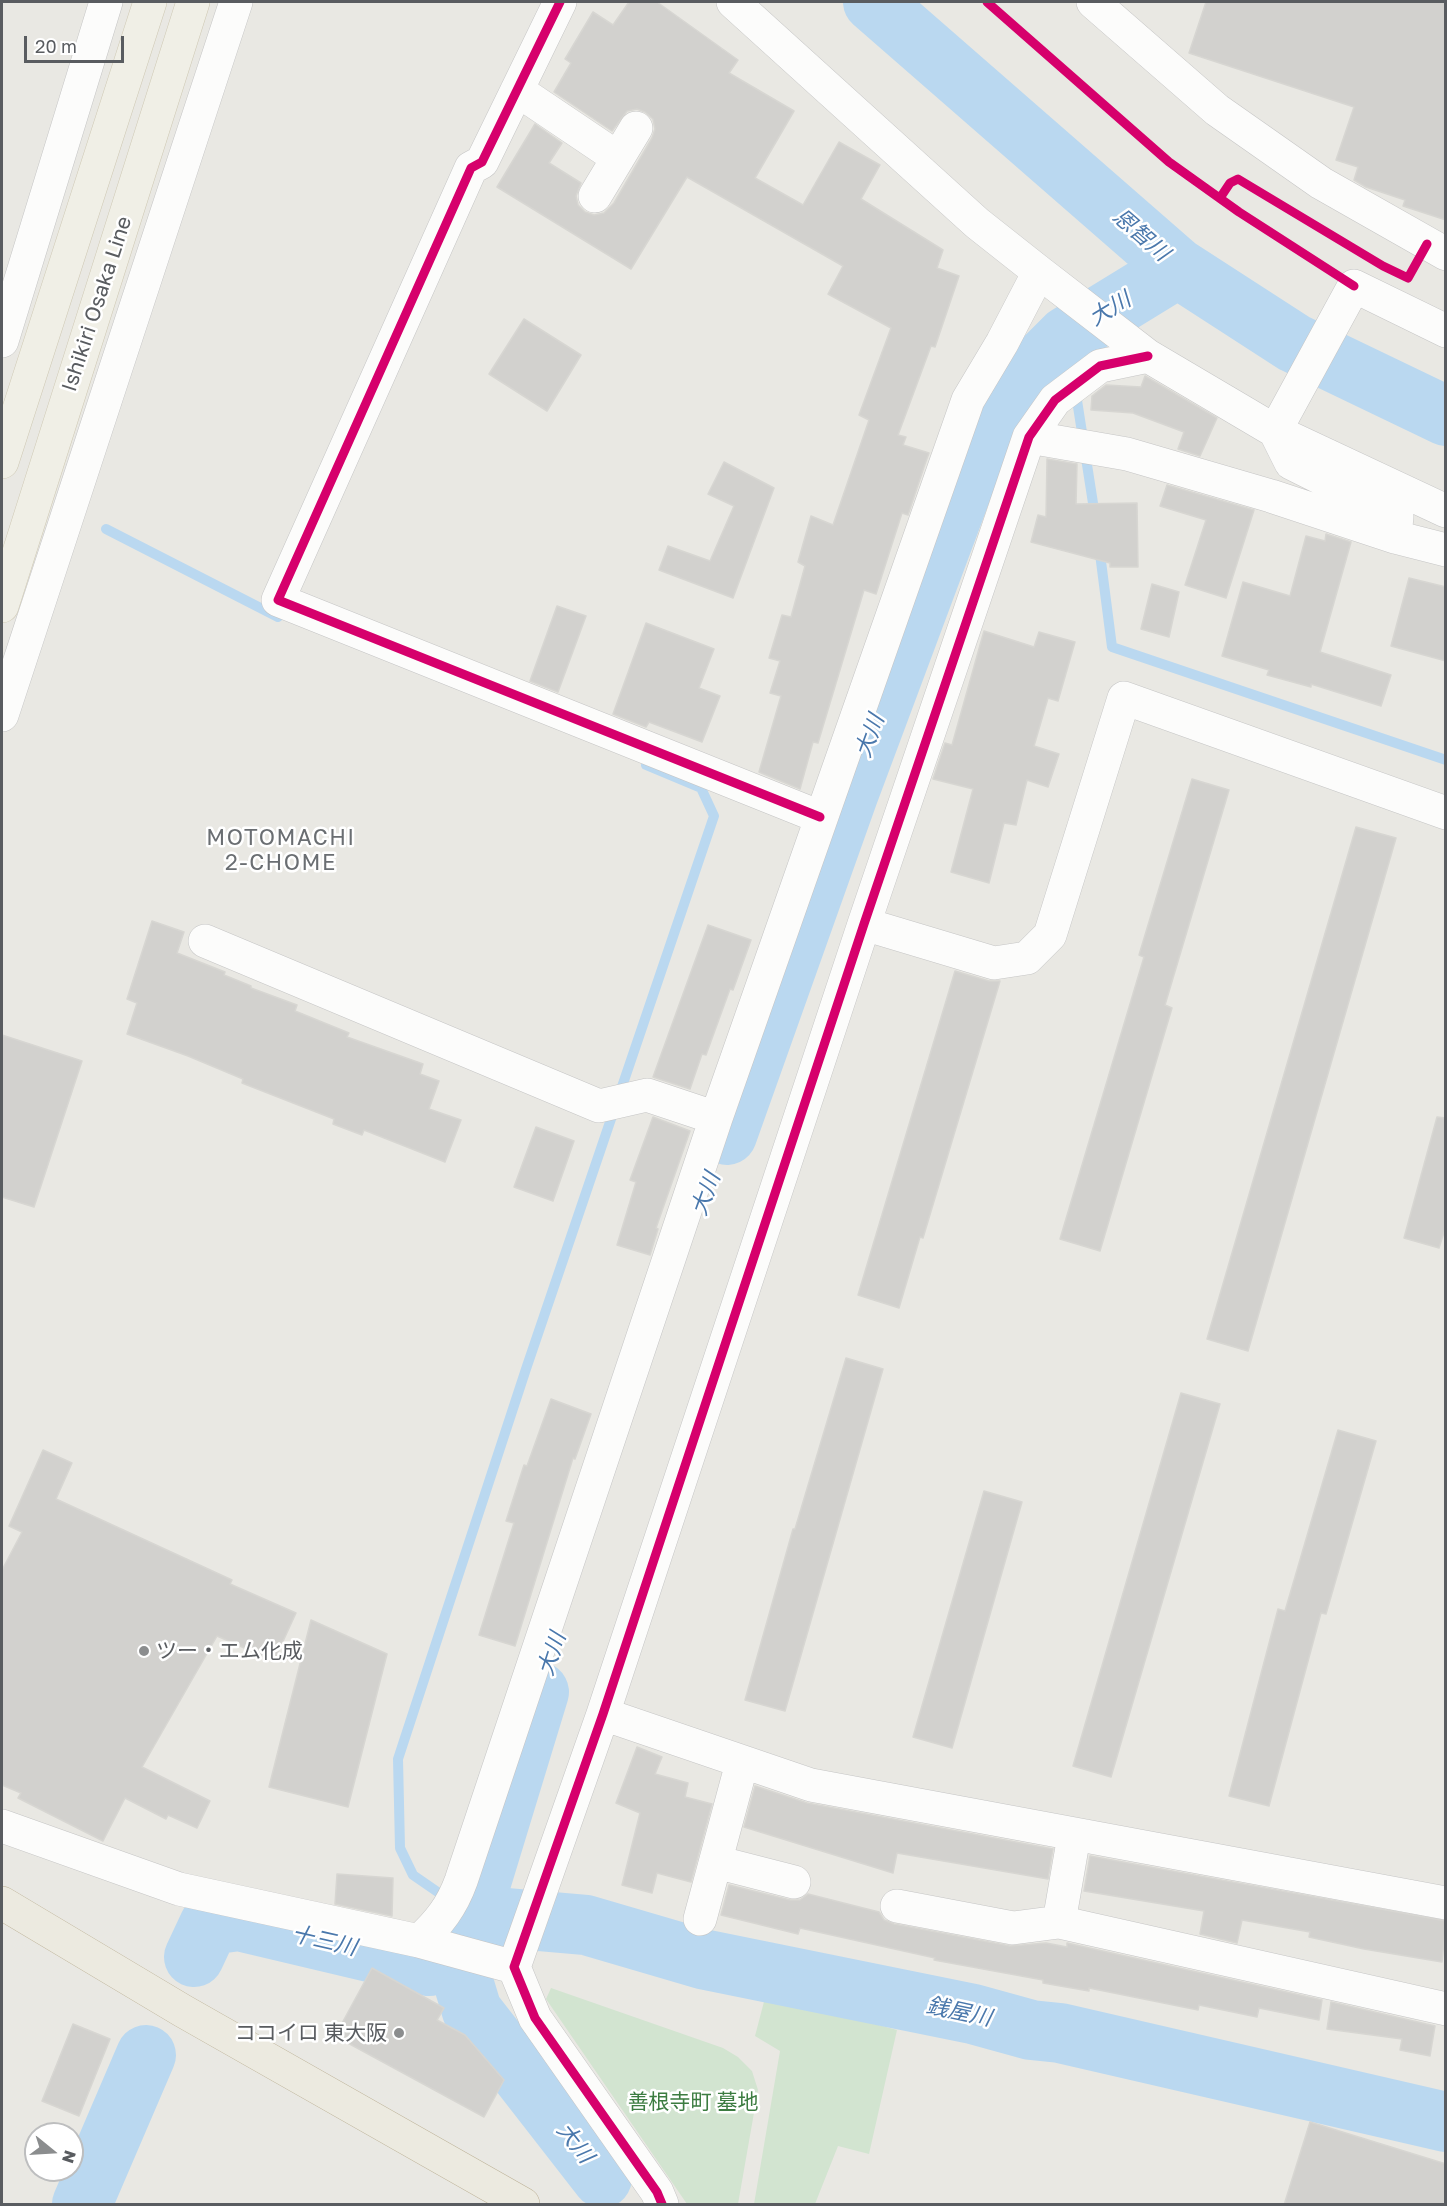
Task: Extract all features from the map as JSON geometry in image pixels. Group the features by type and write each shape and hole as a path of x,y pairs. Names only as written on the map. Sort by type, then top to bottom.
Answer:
{"highway":[{"path":"2,1903 183,2011 523,2205"}],"main road":[{"name":"Ishikiri Osaka Line","path":"2,462 150,2"},
{"name":"Ishikiri Osaka Line","path":"2,606 193,2"}],"street":[{"path":"2,341 106,2"},
{"path":"2,715 236,2"},
{"path":"560,2 482,162 471,168 278,600 820,817"},
{"path":"733,2 977,224 1148,356 1275,431 1446,512"},
{"path":"1093,2 1217,110 1321,183 1446,254"},
{"path":"518,90 618,158"},
{"path":"595,196 636,128"},
{"path":"428,1944 455,1898 716,1118 968,400 1002,343 1039,272"},
{"path":"1275,431 1354,286 1446,330"},
{"path":"662,2205 657,2192 535,2018 511,1961 535,1907 603,1714 864,924 1029,437 1055,400 1100,366 1148,356"},
{"path":"1275,431 1291,463 1397,516 1395,537"},
{"path":"1029,437 1127,453 1271,496 1395,537 1446,550"},
{"path":"864,924 994,963 1027,958 1050,935 1124,698 1446,813"},
{"path":"205,941 599,1106 646,1095 716,1118"},
{"path":"603,1714 811,1785 1074,1836 1446,1903"},
{"path":"700,1919 742,1763"},
{"path":"2,1826 179,1889 511,1961"},
{"path":"1059,1922 1074,1836"},
{"path":"716,1862 794,1882"},
{"path":"897,1906 1013,1928 1059,1922 1446,2009"}],"green space":[{"name":"善根寺町 墓地","path":"551,1988 723,2048 738,2057 752,2071 758,2090 738,2204 687,2204 546,1999"},
{"path":"766,1994 897,2030 869,2154 838,2146 815,2204 754,2204 780,2051 755,2036"}],"building":[{"path":"629,2 657,2 738,60 729,73 794,111 755,178 803,205 839,142 880,165 861,199 943,250 937,268 959,276 935,347 931,346 898,435 906,437 903,445 929,453 908,515 902,513 876,594 864,590 818,743 813,742 800,789 759,772 781,696 770,693 780,661 769,658 782,615 791,617 805,566 798,562 811,516 833,525 869,420 859,415 891,328 828,294 843,266 687,177 631,269 497,187 535,124 562,143 549,163 581,183 576,196 578,205 585,212 594,215 604,213 614,203 652,138 655,129 653,119 637,109 627,111 612,131 554,92 571,63 565,59 593,12 613,25"},
{"path":"1206,2 1446,2 1446,220 1403,206 1405,200 1366,187 1354,180 1358,167 1336,160 1354,107 1189,53"},
{"path":"524,319 581,355 547,411 489,374"},
{"path":"1145,376 1217,418 1200,456 1178,449 1184,432 1133,413 1091,410 1092,396 1106,385 1141,387"},
{"path":"1047,459 1077,464 1076,504 1137,503 1138,567 1110,567 1110,563 1031,542 1038,515 1046,517"},
{"path":"724,462 774,488 733,598 659,570 668,546 710,561 734,506 708,494"},
{"path":"1167,485 1254,510 1226,598 1185,585 1206,520 1160,506"},
{"path":"1326,534 1351,542 1320,652 1391,675 1381,706 1311,684 1311,687 1267,675 1269,670 1222,656 1243,582 1290,596 1306,536 1325,541"},
{"path":"1409,578 1446,587 1446,661 1391,646"},
{"path":"1152,584 1179,592 1169,637 1141,629"},
{"path":"557,606 586,616 558,692 530,681"},
{"path":"646,623 714,649 699,688 720,696 702,742 649,722 646,727 613,714"},
{"path":"984,631 1034,647 1039,632 1075,642 1058,701 1048,698 1034,746 1059,754 1048,787 1027,780 1016,825 1004,823 989,883 951,872 973,789 933,779 945,743 952,745"},
{"path":"1192,779 1229,790 1165,1005 1172,1008 1100,1251 1060,1239 1144,957 1139,955"},
{"path":"1356,827 1396,838 1248,1351 1207,1339"},
{"path":"152,921 184,932 177,953 225,972 224,975 251,986 251,988 297,1005 295,1011 349,1033 347,1037 423,1064 420,1074 439,1081 429,1109 461,1120 445,1162 364,1130 362,1135 333,1124 334,1119 242,1083 243,1079 127,1034 137,1003 127,999"},
{"path":"708,925 751,940 733,990 730,989 706,1055 702,1054 690,1089 653,1077"},
{"path":"955,971 989,981 1000,981 923,1238 920,1237 899,1308 858,1295"},
{"path":"2,1035 82,1061 34,1207 2,1197"},
{"path":"653,1117 690,1131 656,1228 658,1229 650,1255 617,1245 636,1182 630,1180"},
{"path":"1437,1117 1446,1118 1446,1226 1439,1248 1404,1238"},
{"path":"536,1127 574,1141 553,1201 514,1187"},
{"path":"846,1358 883,1369 785,1711 745,1700 793,1529 795,1529"},
{"path":"1181,1393 1220,1404 1111,1777 1073,1766"},
{"path":"551,1399 591,1414 575,1459 573,1458 515,1646 479,1635 514,1523 506,1521 524,1465 527,1466"},
{"path":"1338,1430 1376,1441 1326,1614 1321,1613 1269,1806 1229,1796 1278,1609 1285,1611"},
{"path":"43,1450 72,1463 56,1499 232,1580 230,1584 296,1613 274,1661 217,1636 142,1767 210,1801 197,1828 168,1815 166,1819 125,1798 103,1841 18,1798 21,1793 2,1785 2,1570 22,1532 9,1526"},
{"path":"984,1491 1022,1502 952,1748 913,1737"},
{"path":"311,1620 387,1654 348,1807 269,1787"},
{"path":"637,1747 662,1757 655,1774 688,1783 685,1797 712,1804 691,1882 657,1873 652,1893 622,1885 640,1813 616,1803"},
{"path":"755,1786 807,1803 1053,1849 1048,1879 897,1853 893,1873 744,1827"},
{"path":"1090,1856 1446,1921 1442,1962 1364,1949 1309,1937 1310,1932 1242,1920 1237,1943 1200,1934 1204,1911 1084,1891"},
{"path":"337,1874 393,1878 392,1916 335,1904"},
{"path":"729,1885 790,1900 800,1900 808,1894 879,1912 884,1920 894,1924 1010,1946 1046,1943 1067,1947 1067,1943 1322,2000 1319,2020 1259,2008 1257,2017 1199,2005 1198,2010 1089,1988 1089,1991 1043,1983 1043,1980 934,1960 935,1958 800,1928 798,1934 721,1915"},
{"path":"372,1968 444,2008 437,2020 465,2035 504,2080 484,2117 335,2036"},
{"path":"1331,2002 1435,2026 1430,2056 1400,2050 1402,2039 1327,2029"},
{"path":"73,2024 110,2039 79,2116 42,2101"},
{"path":"1310,2122 1446,2164 1446,2205 1284,2205"}],"waterway":[{"name":"恩智川","path":"873,2 1178,268 1294,343 1446,416"},
{"name":"大川","path":"727,1135 848,795 991,412 1067,336 1178,268"},
{"path":"1067,336 1095,516"},
{"path":"106,529 278,617"},
{"path":"1099,546 1112,647 1446,760"},
{"path":"471,1915 413,1875 400,1848 398,1759 526,1369 714,816 701,788 646,765"},
{"name":"大川","path":"539,1692 471,1915 459,1968 472,2011 602,2178"},
{"name":"銭屋川","path":"471,1915 586,1925 702,1959 973,2014 1031,2030 1060,2033 1446,2122"},
{"name":"十三川","path":"194,1957 209,1925 239,1921 429,1966 465,1940"},
{"name":"十三川","path":"82,2204 146,2055"}],"cycle path":[{"path":"560,2 482,162 471,168 278,600 820,817"},
{"path":"987,2 1169,162 1239,212 1354,286"},
{"path":"1220,198 1230,183 1238,179 1383,266 1408,278 1427,244"},
{"path":"662,2204 657,2192 535,2018 514,1967 603,1714 864,924 1029,437 1055,400 1100,366 1148,356"}],"place":[{"name":"ツー・エム化成","path":"144,1651"},
{"name":"ココイロ 東大阪","path":"399,2033"}],"district":[{"name":"MOTOMACHI 2-CHOME","path":"281,850"}]}
